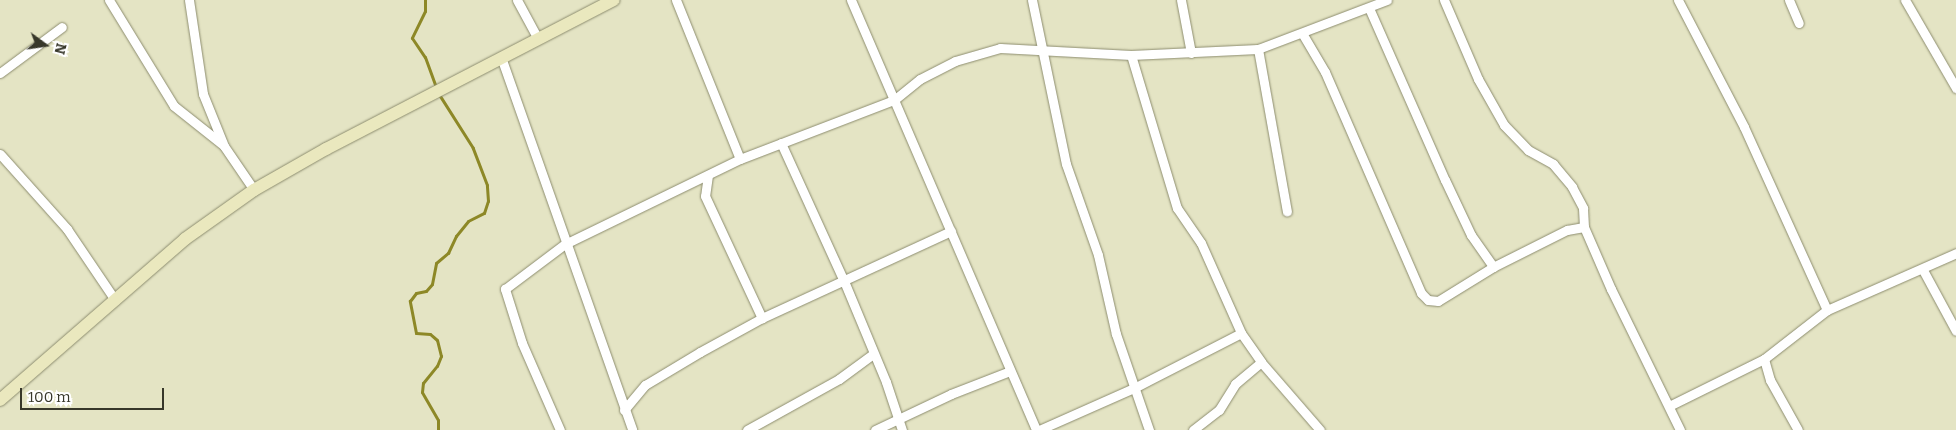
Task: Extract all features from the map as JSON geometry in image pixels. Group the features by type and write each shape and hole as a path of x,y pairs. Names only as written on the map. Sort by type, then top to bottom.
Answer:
{"main road":[{"path":"0,400 185,240 254,190 501,57 614,0"}],"street":[{"path":"109,0 174,106 224,146"},
{"path":"189,0 203,94 224,146 254,190"},
{"path":"517,0 538,39"},
{"path":"676,0 740,159"},
{"path":"852,0 1010,371 1038,430 1134,388 1240,333"},
{"path":"1032,0 1066,164 1098,255 1116,334 1149,430"},
{"path":"1181,0 1191,53"},
{"path":"560,430 522,343 505,289 565,244 740,159 894,100 920,79 955,61 1000,48 1131,54 1191,53 1221,48 1258,49 1387,0"},
{"path":"1444,0 1478,78 1504,125 1528,150 1553,164 1572,187 1583,208 1584,227 1637,346 1680,430"},
{"path":"1678,0 1744,127 1827,310"},
{"path":"1789,0 1799,24"},
{"path":"1905,0 1956,88"},
{"path":"1369,8 1448,188 1471,235 1493,267"},
{"path":"0,73 62,27"},
{"path":"1302,33 1325,72 1421,293 1428,300 1438,301 1493,267 1567,230 1584,227"},
{"path":"1258,49 1287,211"},
{"path":"1131,54 1177,208 1201,243 1240,333 1261,362 1320,430"},
{"path":"501,57 565,244 632,430"},
{"path":"781,143 844,281 899,418 902,430"},
{"path":"0,154 67,229 115,300"},
{"path":"708,174 704,196 762,318"},
{"path":"624,410 652,380 762,318 951,231"},
{"path":"1669,406 1764,360 1827,310 1923,270 1956,253"},
{"path":"1923,270 1956,331"},
{"path":"747,430 839,378 873,354"},
{"path":"1764,360 1770,380 1798,430"},
{"path":"1193,430 1219,410 1235,384 1261,362"},
{"path":"875,430 1010,371"}],"waterway":[{"path":"425,0 425,11 412,38 425,57 435,84"},
{"path":"438,430 438,420 422,392 423,383 437,366 441,356 437,340 430,334 416,333 410,301 416,293 426,291 432,284 436,263 448,253 456,236 468,221 484,213 488,201 487,185 473,148 440,96"}]}
